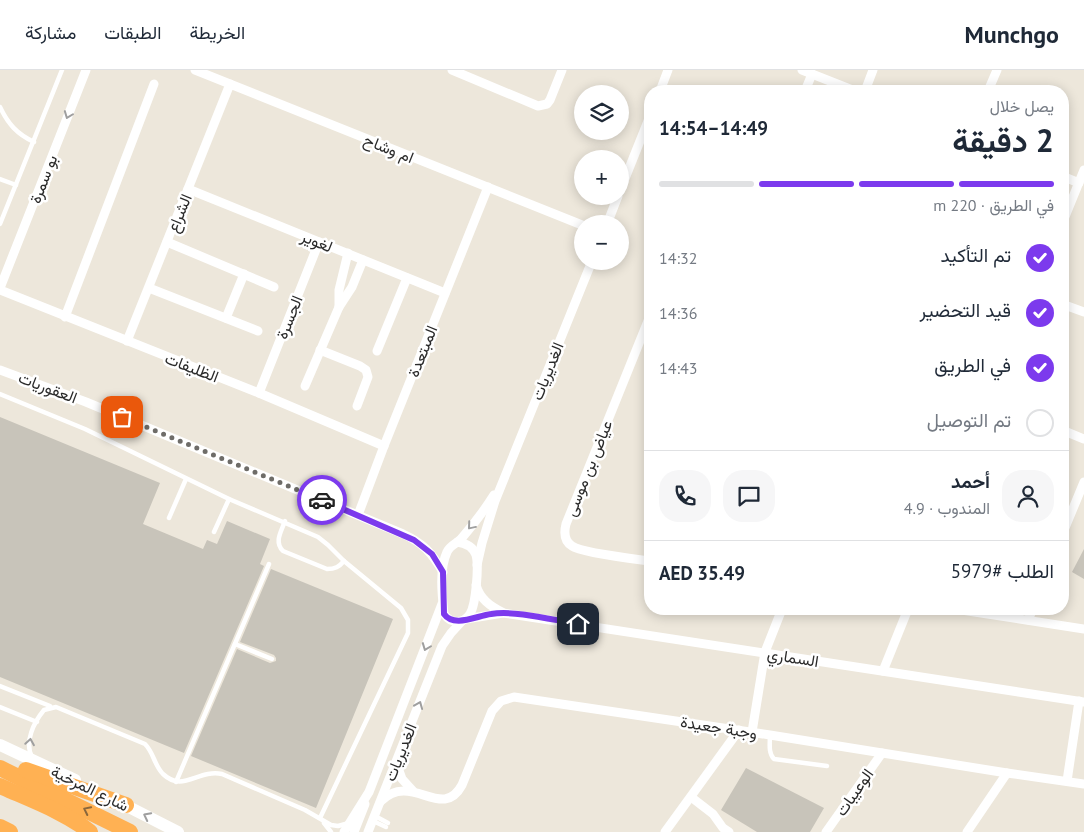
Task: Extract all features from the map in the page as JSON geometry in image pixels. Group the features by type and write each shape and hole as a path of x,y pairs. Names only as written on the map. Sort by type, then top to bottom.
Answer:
{"highway":[{"path":"0,758 52,780 126,805"},
{"path":"0,768 130,832"},
{"path":"0,786 43,805 90,832"},
{"path":"0,797 75,832"},
{"path":"0,827 10,832"}],"main road":[{"name":"شارع المرخية","path":"0,745 178,832"}],"street":[{"name":"بو سمرة","path":"0,289 86,70"},
{"name":"ام وشاح","path":"195,70 574,222"},
{"path":"452,70 538,106 547,104 550,100 562,70"},
{"path":"662,85 668,70"},
{"path":"802,70 840,85"},
{"path":"867,85 873,70"},
{"path":"991,85 997,70"},
{"path":"807,85 812,74"},
{"path":"65,317 154,84"},
{"name":"الشراع","path":"128,341 230,84"},
{"path":"629,172 644,140"},
{"path":"1069,207 1084,170"},
{"path":"1069,179 1079,183"},
{"name":"المبتعدة","path":"358,515 488,187"},
{"name":"لغوير","path":"188,189 445,293"},
{"path":"167,242 274,287"},
{"name":"الجسرة","path":"259,392 319,242"},
{"path":"339,307 339,290 348,253"},
{"path":"306,386 339,307 352,286 363,260"},
{"name":"الغديريات","path":"372,826 442,646 473,606 477,565 488,522 588,270"},
{"path":"226,318 244,274"},
{"path":"377,351 407,278"},
{"path":"149,288 258,330"},
{"name":"الظليفات","path":"0,289 65,317 259,392 384,446"},
{"path":"1069,307 1084,312"},
{"name":"عياض بن موسى","path":"644,331 564,532 572,546 583,550 644,560"},
{"path":"320,350 366,370 368,377 357,406"},
{"name":"العقوريات","path":"1,370 86,402 414,540 432,554 443,572"},
{"path":"1069,433 1084,439"},
{"name":"الغديريات","path":"354,832 443,601 443,572 448,550 458,542 478,519 504,481"},
{"path":"1069,518 1084,482"},
{"path":"458,542 472,549 476,554 477,565"},
{"name":"السماري","path":"476,585 488,604 503,612 1081,702"},
{"path":"443,601 444,614 447,618 451,621 464,620"},
{"name":"السماري","path":"464,620 503,612"},
{"path":"752,732 765,652 780,615"},
{"path":"884,671 906,615"},
{"path":"995,615 1084,629"},
{"path":"1028,620 1030,615"},
{"name":"وجبة جعيدة","path":"381,801 389,794 399,791 415,792 440,800 451,798 462,785 496,705 507,698 522,697 1007,774 1084,784"},
{"path":"1067,782 1081,702"},
{"path":"665,832 739,730"},
{"name":"الوعيبات","path":"826,832 882,753"},
{"path":"396,762 402,780 415,792"},
{"path":"967,832 1007,774"},
{"name":"الغديريات","path":"344,832 369,792"},
{"path":"691,797 713,814 723,828 729,832"}],"lane":[{"path":"0,224 62,70"},
{"path":"0,107 11,127 34,142"},
{"path":"0,179 16,185"},
{"path":"0,394 85,429 186,479 323,540 344,561 401,608 408,620 405,639 320,818"},
{"path":"169,518 186,479"},
{"path":"214,532 229,499"},
{"path":"285,522 278,540 283,551 327,569 334,569 344,561"},
{"path":"176,782 269,564"},
{"path":"235,644 272,659"},
{"path":"0,693 1,686 145,744 150,750 158,769 176,782 183,782 208,773 222,774 305,810 331,825 338,826 350,822"},
{"path":"0,707 37,722"},
{"path":"36,761 30,754 28,744 44,710 52,707"},
{"path":"770,735 770,756 774,759 827,766"},
{"path":"320,818 331,832"},
{"path":"372,826 387,825"}],"building":[{"path":"0,417 160,483 143,524 203,549 207,540 217,544 227,521 270,539 260,564 264,566 184,753 0,677"},
{"path":"1084,549 1084,579 1072,572"},
{"path":"271,569 393,619 316,808 191,756 237,649 270,663 276,661 274,655 240,642"},
{"path":"746,768 824,808 810,832 757,832 721,810"}],"way so far":[{"path":"122,417 322,500"}],"route":[{"path":"322,500 403,534 432,554 443,572 444,614 451,621 458,622 503,612 578,624"}]}
